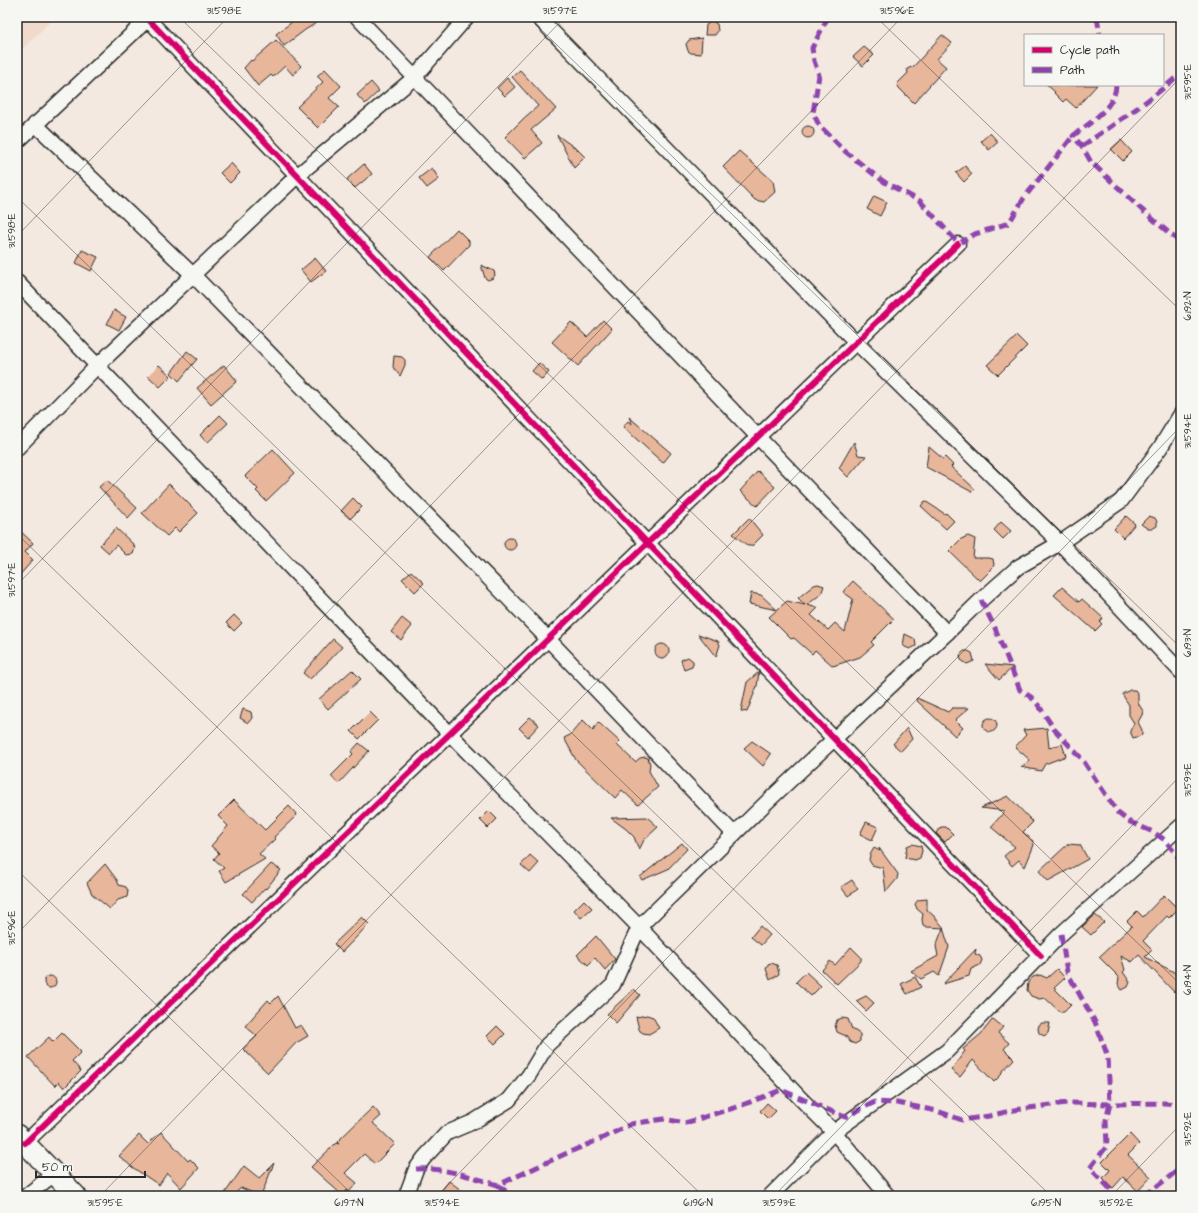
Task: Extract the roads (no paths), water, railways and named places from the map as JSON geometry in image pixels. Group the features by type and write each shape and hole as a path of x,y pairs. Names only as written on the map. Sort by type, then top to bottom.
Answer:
{"street":[{"path":"357,17 947,633"},
{"path":"17,448 97,366 298,175 414,78 467,17"},
{"path":"538,17 856,342 1060,543 1181,672"},
{"path":"17,142 149,18 1041,956"},
{"path":"35,124 193,275 548,639 734,834"},
{"path":"76,1196 21,1139 450,734 958,244"},
{"path":"17,282 450,734 639,927 800,1098 834,1132 888,1196"},
{"path":"406,1196 416,1169 447,1133 473,1122 508,1100 529,1075 547,1045 613,985 639,927 734,834 980,600 1018,567 1060,543 1121,501 1160,448 1181,414"},
{"path":"770,1196 834,1132 947,1051 1061,934 1181,826"},
{"path":"26,1196 54,1174"}]}
